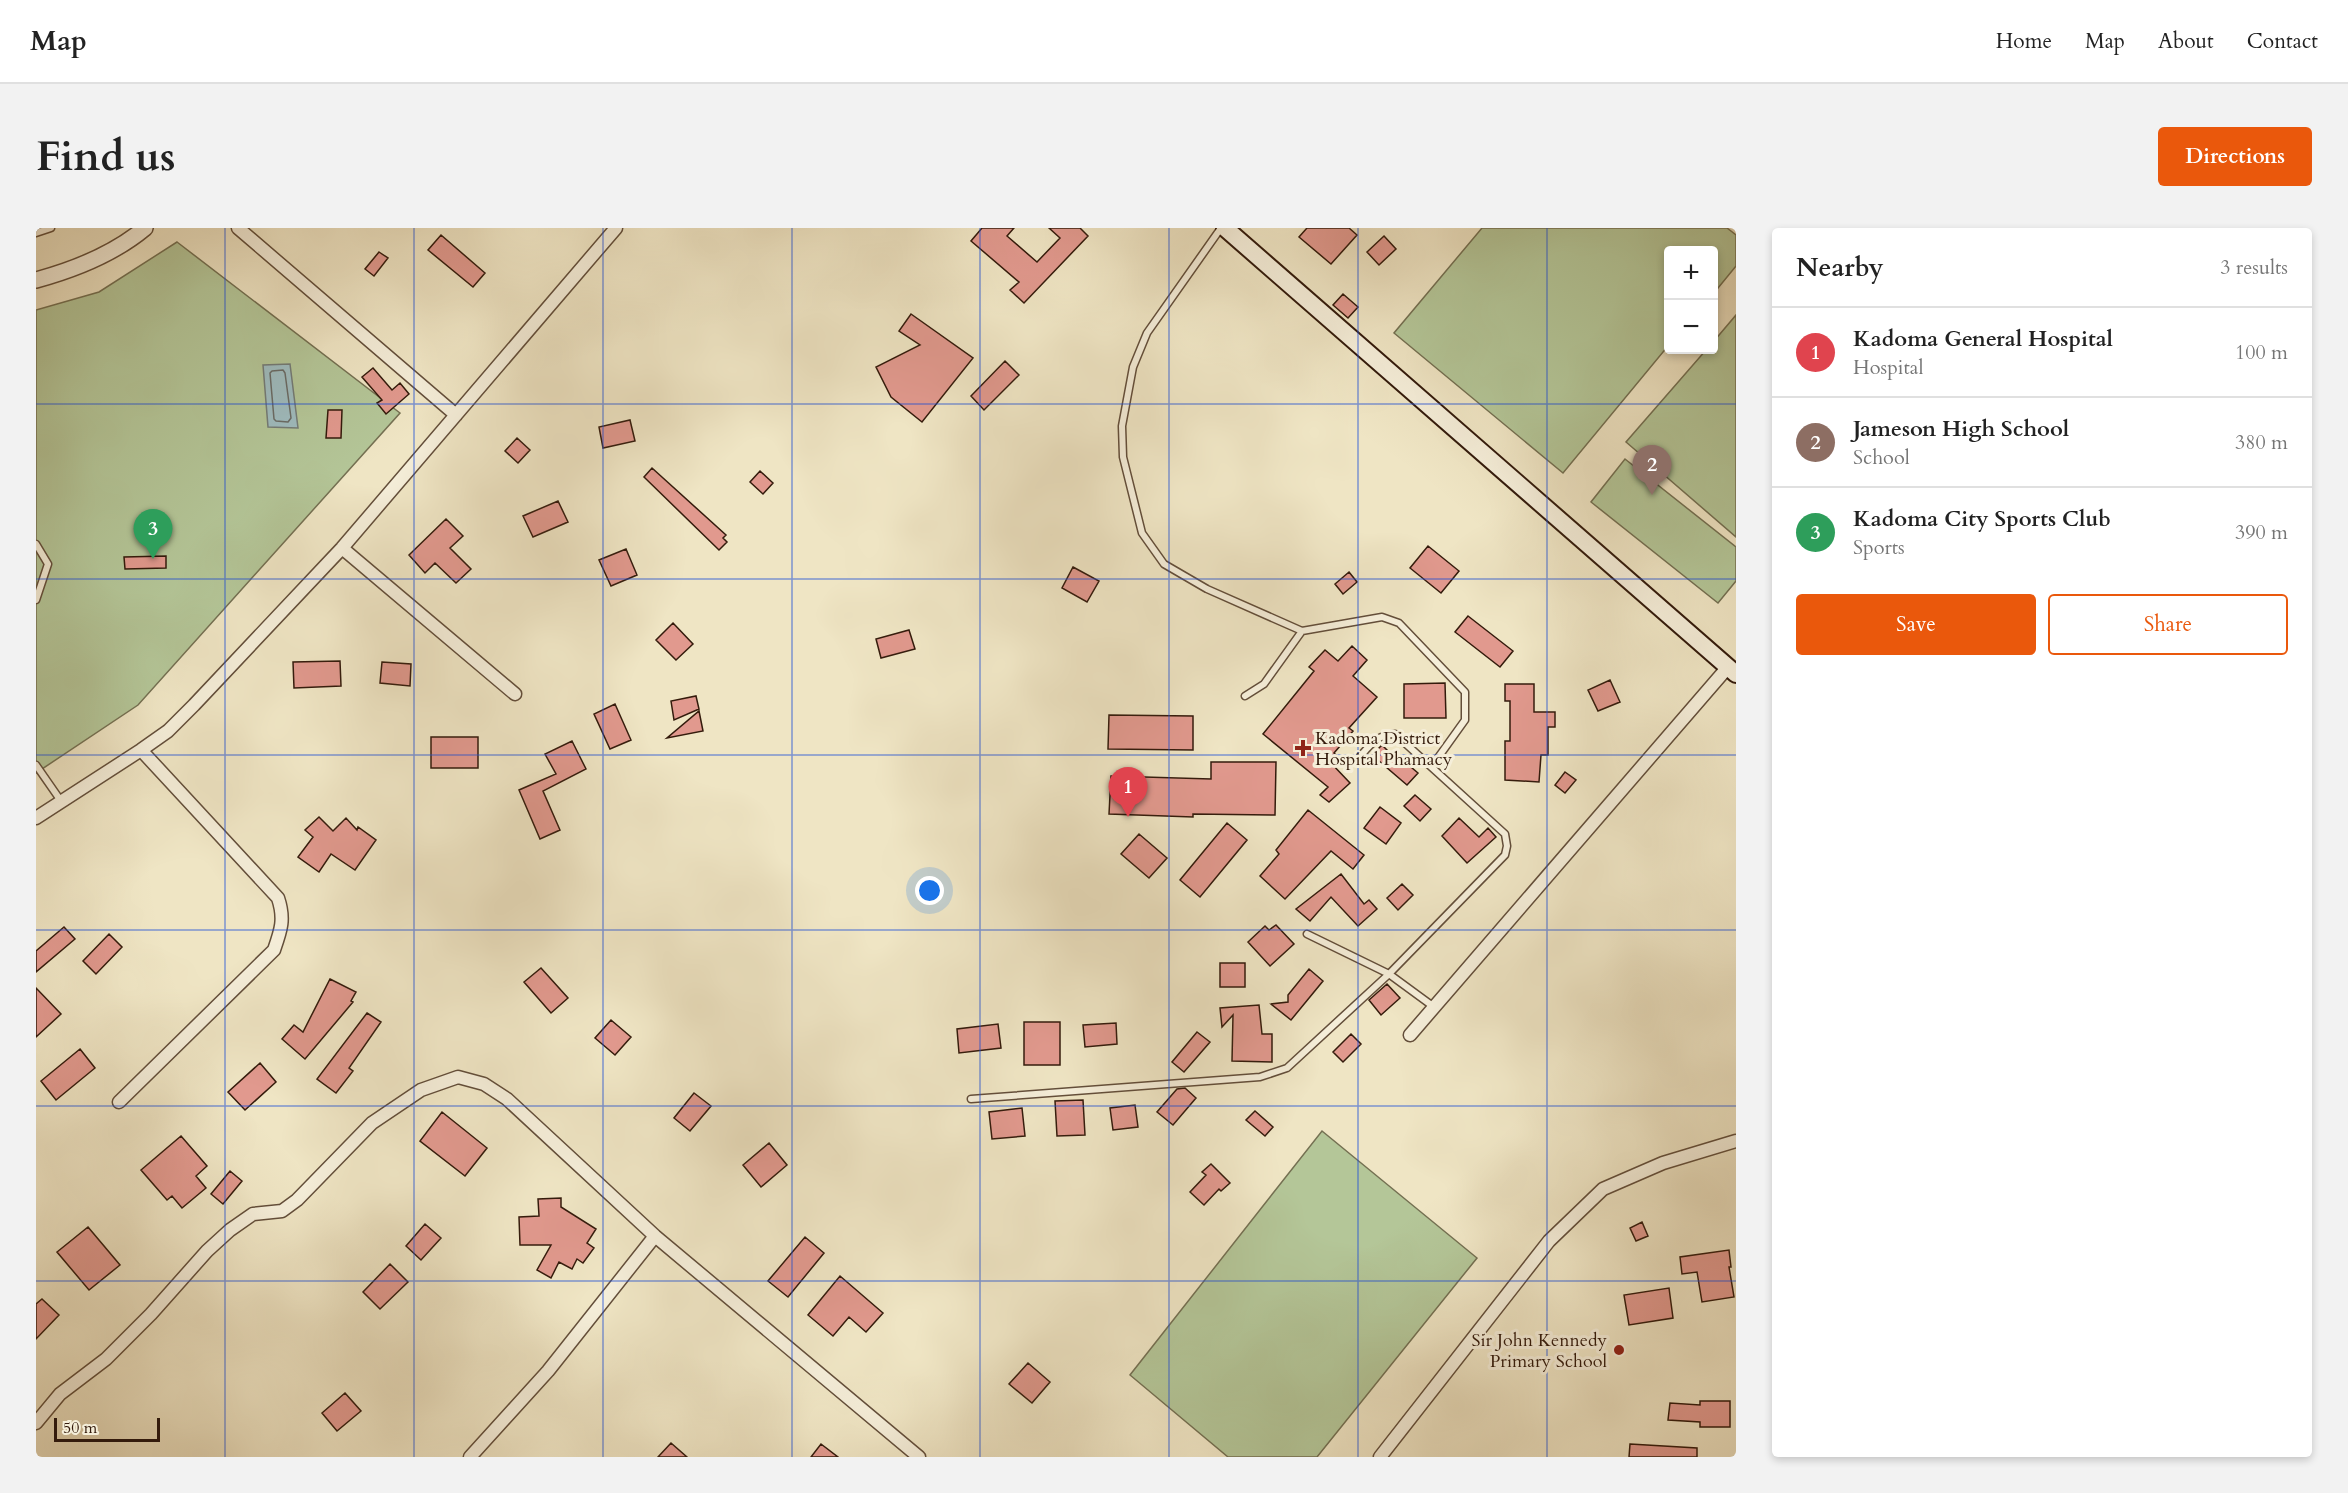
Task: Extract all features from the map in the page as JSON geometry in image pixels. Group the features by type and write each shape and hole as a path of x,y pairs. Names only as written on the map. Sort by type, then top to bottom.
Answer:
{"main road":[{"path":"1223,228 1732,671"}],"street":[{"path":"36,280 96,258 135,237 146,228"},
{"path":"238,228 456,414"},
{"path":"36,818 141,750 168,730 194,705 342,548 616,228"},
{"path":"342,548 515,694"},
{"path":"1410,1035 1732,671"},
{"path":"119,1102 274,950 279,936 282,912 278,898 141,750"},
{"path":"36,1423 60,1394 106,1359 129,1337 207,1251 230,1230 253,1214 282,1210 297,1200 372,1123 421,1090 458,1077 484,1084 507,1098 655,1236 919,1457"},
{"path":"1380,1457 1549,1241 1603,1189 1663,1163 1736,1141"},
{"path":"470,1457 548,1371 655,1236"}],"lane":[{"path":"36,233 51,228"},
{"path":"1223,228 1147,333 1133,367 1122,426 1123,457 1142,533 1164,564 1207,589 1302,631 1382,617 1399,623 1465,692 1465,720 1432,766"},
{"path":"36,544 48,564 36,600"},
{"path":"1245,696 1264,684 1302,631"},
{"path":"971,1098 1260,1077 1287,1068 1389,974 1504,855 1507,846 1504,834 1395,734 1386,734 1376,739 1356,761"},
{"path":"36,765 62,801"},
{"path":"1307,934 1389,974 1435,1007"}],"green space":[{"path":"1482,228 1727,228 1736,235 1736,266 1718,288 1718,246 1664,246 1664,351 1563,473 1394,333"},
{"path":"177,242 400,413 138,705 36,773 36,310 99,292"},
{"path":"1736,315 1736,537 1626,442 1703,354 1718,354 1718,336"},
{"path":"1625,459 1736,547 1736,581 1718,603 1591,502"},
{"path":"1322,1131 1477,1258 1317,1457 1228,1457 1130,1375"}],"water":[{"path":"290,364 298,428 268,427 263,365"}],"building":[{"path":"982,228 1014,228 1007,236 1037,262 1060,238 1049,228 1080,228 1088,236 1024,303 1010,290 1019,282 971,241"},
{"path":"1307,228 1349,228 1357,235 1331,264 1299,237"},
{"path":"441,235 485,273 473,287 428,250"},
{"path":"1384,236 1396,249 1379,265 1367,252"},
{"path":"379,252 388,258 374,276 365,269"},
{"path":"1343,294 1358,307 1348,318 1333,305"},
{"path":"911,314 973,358 922,422 891,397 876,367 920,345 899,331"},
{"path":"1005,361 1019,375 984,410 971,396"},
{"path":"373,368 392,390 400,383 409,394 386,414 377,403 382,400 362,377"},
{"path":"328,410 342,410 341,438 326,438"},
{"path":"630,420 635,441 603,448 599,427"},
{"path":"517,438 530,450 518,463 505,451"},
{"path":"652,468 726,535 723,538 727,542 719,550 644,477"},
{"path":"760,471 773,483 763,494 750,482"},
{"path":"558,501 568,522 533,537 523,516"},
{"path":"446,519 463,536 450,548 471,569 456,583 435,563 425,573 409,555"},
{"path":"1428,546 1459,571 1441,593 1410,568"},
{"path":"626,549 637,575 611,586 599,560"},
{"path":"166,556 166,568 125,569 124,557"},
{"path":"1073,567 1099,581 1087,602 1062,588"},
{"path":"1349,572 1357,582 1343,594 1335,584"},
{"path":"1468,616 1513,651 1500,667 1455,632"},
{"path":"673,623 693,644 676,660 656,640"},
{"path":"909,630 915,649 881,658 876,639"},
{"path":"1352,646 1367,660 1353,676 1377,697 1349,728 1353,731 1334,753 1336,755 1330,762 1350,783 1329,802 1320,795 1328,787 1263,734 1314,671 1309,667 1325,650 1338,661"},
{"path":"340,661 341,686 294,688 293,662"},
{"path":"382,662 411,664 410,686 380,683"},
{"path":"1610,680 1620,702 1598,711 1588,690"},
{"path":"1445,683 1446,718 1404,718 1404,684"},
{"path":"1505,684 1534,684 1534,712 1555,712 1555,727 1548,727 1548,755 1541,755 1539,782 1505,780 1505,741 1510,741 1510,701 1505,701"},
{"path":"696,696 699,709 674,720 671,701"},
{"path":"615,704 631,740 610,749 594,714"},
{"path":"699,711 703,731 667,738"},
{"path":"1109,715 1193,716 1193,750 1108,749"},
{"path":"431,737 478,737 478,768 431,768"},
{"path":"572,741 586,769 543,791 560,830 540,839 519,790 556,774 545,754"},
{"path":"1382,745 1396,759 1398,756 1418,773 1407,785 1372,755"},
{"path":"1211,762 1276,762 1275,815 1193,814 1193,817 1109,814 1111,776 1211,779"},
{"path":"1565,772 1576,780 1565,793 1555,785"},
{"path":"1415,795 1431,809 1420,821 1404,806"},
{"path":"1380,807 1401,823 1386,844 1364,828"},
{"path":"1308,810 1364,855 1353,869 1331,851 1285,899 1260,876 1279,854 1276,850"},
{"path":"319,817 333,831 346,818 357,830 358,827 376,840 355,870 331,854 319,872 298,857 313,837 305,830"},
{"path":"1459,818 1479,837 1488,828 1496,837 1467,863 1442,836"},
{"path":"1227,823 1247,840 1200,897 1180,880"},
{"path":"1139,834 1167,858 1149,878 1121,854"},
{"path":"1341,874 1364,904 1369,900 1377,909 1358,926 1331,897 1310,921 1296,909"},
{"path":"1402,884 1413,895 1398,910 1387,898"},
{"path":"1276,925 1294,944 1270,966 1248,942 1265,926 1269,930"},
{"path":"64,927 75,939 36,972 36,951"},
{"path":"109,934 122,947 96,974 83,961"},
{"path":"1220,963 1245,963 1245,987 1220,987"},
{"path":"541,968 568,998 551,1013 524,982"},
{"path":"1309,969 1323,981 1291,1020 1271,1004 1288,1002 1288,995"},
{"path":"330,979 356,992 351,1001 353,1002 305,1059 282,1039 294,1025 303,1032"},
{"path":"1387,984 1400,998 1381,1015 1369,1000"},
{"path":"36,988 61,1014 36,1037"},
{"path":"1259,1005 1262,1034 1272,1034 1272,1062 1232,1061 1233,1015 1222,1027 1220,1008"},
{"path":"367,1013 381,1022 349,1068 353,1071 336,1093 317,1079"},
{"path":"611,1020 631,1037 615,1055 595,1038"},
{"path":"1024,1022 1060,1022 1060,1065 1024,1065"},
{"path":"1116,1023 1117,1044 1085,1047 1083,1025"},
{"path":"998,1024 1001,1048 959,1053 957,1029"},
{"path":"1197,1032 1210,1042 1184,1072 1172,1062"},
{"path":"1351,1034 1361,1044 1343,1062 1333,1052"},
{"path":"80,1049 95,1068 56,1100 41,1081"},
{"path":"260,1063 276,1082 245,1110 228,1092"},
{"path":"1185,1088 1196,1098 1173,1125 1157,1112 1177,1089"},
{"path":"694,1093 711,1106 690,1131 674,1118"},
{"path":"1083,1100 1085,1135 1057,1136 1055,1101"},
{"path":"1135,1105 1138,1127 1113,1130 1110,1108"},
{"path":"1022,1108 1025,1136 992,1139 989,1112"},
{"path":"1255,1111 1273,1127 1265,1136 1246,1120"},
{"path":"442,1112 487,1148 465,1176 420,1141"},
{"path":"181,1136 207,1166 196,1176 206,1188 182,1208 172,1196 167,1200 141,1170"},
{"path":"769,1143 787,1165 761,1187 743,1165"},
{"path":"1211,1164 1230,1183 1221,1191 1219,1189 1204,1205 1190,1192 1206,1175 1202,1172"},
{"path":"230,1171 242,1181 223,1204 211,1194"},
{"path":"561,1198 561,1207 596,1229 587,1243 594,1248 583,1263 577,1259 572,1269 559,1262 551,1278 537,1270 551,1245 520,1245 519,1217 539,1216 538,1199"},
{"path":"1642,1222 1648,1236 1636,1241 1630,1228"},
{"path":"425,1224 441,1238 421,1260 406,1246"},
{"path":"88,1227 120,1265 89,1290 57,1252"},
{"path":"805,1237 824,1253 788,1297 768,1281"},
{"path":"1729,1250 1734,1297 1702,1302 1697,1272 1682,1274 1680,1257"},
{"path":"390,1264 408,1282 380,1309 363,1292"},
{"path":"840,1276 883,1313 866,1332 849,1317 833,1336 808,1315"},
{"path":"1669,1288 1673,1318 1629,1325 1624,1295"},
{"path":"42,1299 59,1315 36,1339 36,1304"},
{"path":"1028,1363 1050,1382 1032,1403 1009,1384"},
{"path":"345,1393 361,1411 337,1431 322,1413"},
{"path":"1700,1401 1730,1401 1730,1427 1700,1427 1700,1422 1668,1420 1670,1403 1700,1405"},
{"path":"671,1443 687,1457 658,1457"},
{"path":"821,1444 838,1457 811,1457"},
{"path":"1630,1444 1697,1448 1697,1457 1629,1457"}],"place":[{"name":"Jameson High School","path":"1652,495"},
{"name":"Kadoma City Sports Club","path":"153,559"},
{"name":"Kadoma District Hospital Phamacy","path":"1303,748"},
{"name":"Kadoma General Hospital","path":"1128,817"},
{"name":"Sir John Kennedy Primary School","path":"1619,1350"}]}
